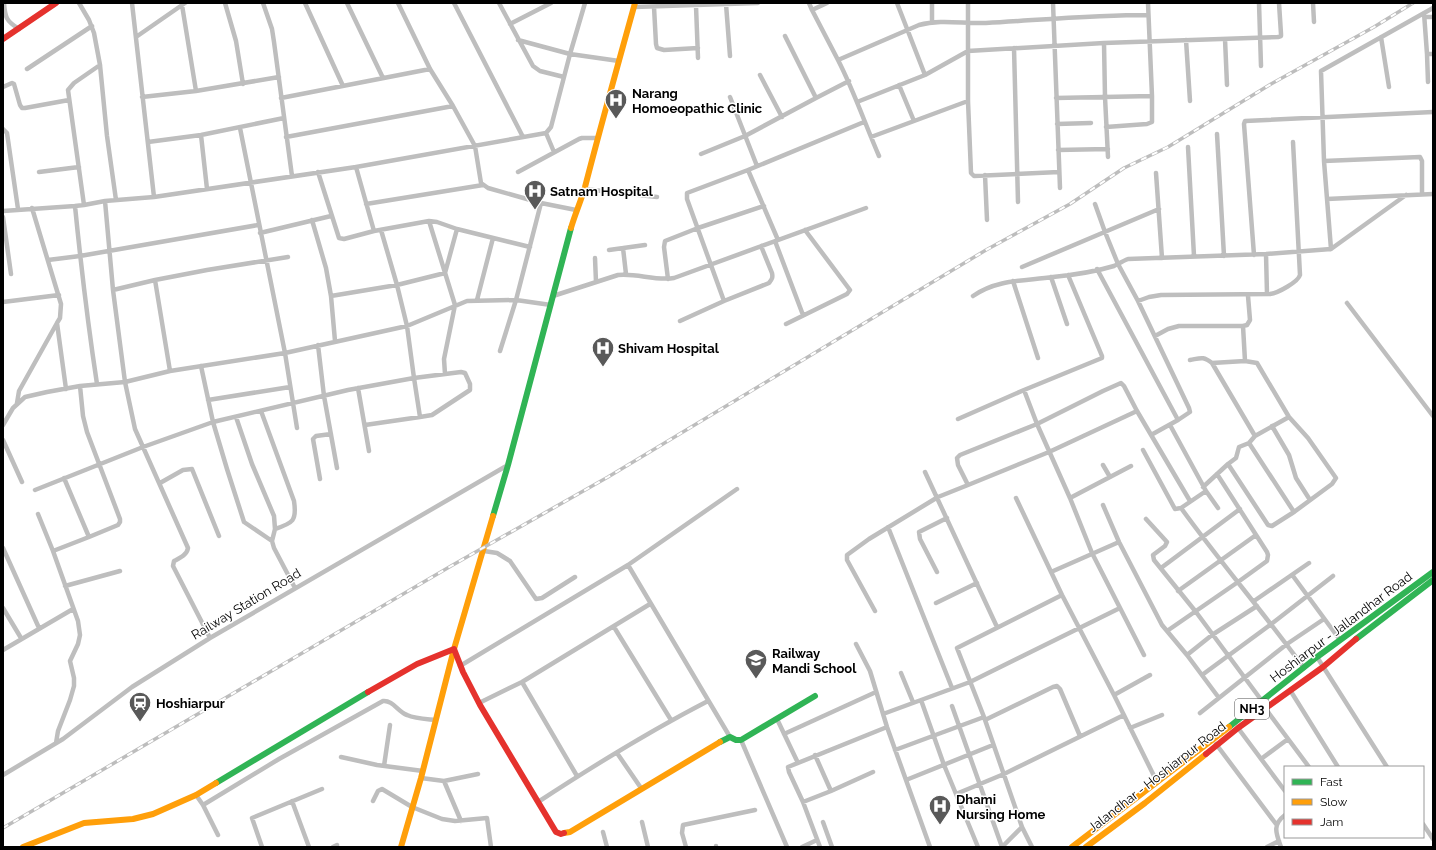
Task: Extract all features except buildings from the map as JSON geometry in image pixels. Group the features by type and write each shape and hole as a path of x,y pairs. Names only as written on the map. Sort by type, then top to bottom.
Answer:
{"main road":[{"path":"3,39 56,3"},
{"path":"401,847 423,771 454,649 508,465 576,210 584,189 635,5"},
{"name":"Hoshiarpur - Jallandhar Road","path":"1072,847 1262,701 1316,657 1433,572"},
{"name":"Jalandhar - Hoshiarpur Road","path":"1086,847 1145,803 1238,728 1323,666 1370,627 1433,580"},
{"path":"454,649 460,666 479,703 556,832 561,834 565,834 576,828 711,747 730,737 736,740 741,740 816,696"},
{"path":"23,847 84,823 137,818 153,814 196,795 400,673 417,664 454,649"}],"street":[{"path":"4,3 8,22 18,29"},
{"path":"79,3 92,26 100,65 107,136 116,200"},
{"path":"132,3 154,197"},
{"path":"225,3 236,41 243,84"},
{"path":"263,3 272,29 292,176"},
{"path":"305,3 343,86"},
{"path":"347,3 383,78"},
{"path":"398,3 430,69 475,146 480,178 483,185 488,188 541,203 576,210"},
{"path":"454,3 523,137"},
{"path":"499,3 530,62 540,71 564,77"},
{"path":"510,24 551,3"},
{"path":"3,210 75,206 105,201 154,197 356,166 546,133 551,127 585,3"},
{"path":"635,5 654,7 758,3"},
{"path":"809,3 849,81 864,122 879,156"},
{"path":"812,10 827,3"},
{"path":"897,3 925,75"},
{"path":"932,3 932,22"},
{"path":"968,3 968,101 971,173 974,176 1060,172"},
{"path":"1052,3 1060,188"},
{"path":"1106,127 1150,124 1152,118 1152,96 1148,3 1154,3"},
{"path":"1259,3 1261,66"},
{"path":"857,102 925,75 968,51 1104,43 1278,37 1281,36 1279,3"},
{"path":"1312,3 1314,22"},
{"path":"136,37 184,4 196,91"},
{"path":"726,4 730,56"},
{"path":"696,6 698,58"},
{"path":"654,7 657,48 664,50 698,48"},
{"path":"1331,249 1324,161 1321,71 1381,37 1425,15 1433,8"},
{"path":"838,60 919,25 932,22 968,23 1052,20 1148,14"},
{"path":"1425,15 1433,16"},
{"path":"1425,15 1428,82"},
{"path":"27,69 92,26"},
{"path":"785,36 816,98"},
{"path":"1381,37 1389,87"},
{"path":"1225,39 1227,85"},
{"path":"518,40 570,54 619,61"},
{"path":"1186,40 1190,101"},
{"path":"1104,43 1108,157"},
{"path":"1014,48 1018,202"},
{"path":"1427,54 1433,54"},
{"path":"84,205 68,90 70,86 100,65"},
{"path":"281,98 430,69"},
{"path":"760,75 782,117"},
{"path":"142,97 196,91 279,77"},
{"path":"701,154 745,136 849,81"},
{"path":"3,88 12,83 14,84 22,108 69,100"},
{"path":"899,85 914,121"},
{"path":"1056,98 1152,96"},
{"path":"730,97 757,166"},
{"path":"871,137 968,101"},
{"path":"286,137 453,106"},
{"path":"1254,255 1245,121 1433,112"},
{"path":"148,142 201,135 284,118"},
{"path":"724,301 712,264 687,199 687,193 748,170 864,122"},
{"path":"1057,124 1091,124"},
{"path":"240,128 285,353 297,428"},
{"path":"3,129 7,133 18,209"},
{"path":"546,133 554,152"},
{"path":"1217,134 1224,256"},
{"path":"201,135 207,189"},
{"path":"518,172 582,138 597,138"},
{"path":"1138,301 1161,295 1248,296 1276,293 1300,278 1293,142"},
{"path":"1188,147 1194,256"},
{"path":"1058,150 1108,149"},
{"path":"1324,161 1420,157 1422,161 1422,194"},
{"path":"356,166 374,231"},
{"path":"39,172 79,167"},
{"path":"748,170 764,206 803,315"},
{"path":"318,172 339,238 344,239 374,231 430,221 530,247"},
{"path":"1156,173 1162,258"},
{"path":"985,175 987,220"},
{"path":"366,204 483,185"},
{"path":"584,189 657,197"},
{"path":"1327,198 1433,194"},
{"path":"972,296 995,284 1068,275 1118,264 1128,259 1254,255 1331,249 1406,195"},
{"path":"105,201 113,290 124,382 131,414 143,447 188,548 184,555 174,561 173,566 210,638"},
{"path":"500,351 516,300 541,203"},
{"path":"1095,204 1118,264 1138,301 1190,410 1189,414 1151,435"},
{"path":"75,206 87,322 97,384"},
{"path":"668,279 664,247 665,241 698,228 764,206"},
{"path":"17,403 19,391 60,318 61,309 59,295 32,208"},
{"path":"553,296 611,277 626,274 668,279 866,208"},
{"path":"1022,267 1159,209"},
{"path":"260,233 331,216"},
{"path":"3,217 11,274"},
{"path":"312,220 324,258 331,296 336,341"},
{"path":"430,221 455,305 444,359 445,374"},
{"path":"48,260 110,251 258,224"},
{"path":"445,273 457,229"},
{"path":"381,230 407,326 420,417"},
{"path":"786,324 847,294 850,290 805,230"},
{"path":"477,300 493,238"},
{"path":"609,250 645,245"},
{"path":"680,321 769,283 773,277 761,246"},
{"path":"623,248 626,274"},
{"path":"1266,254 1267,294"},
{"path":"113,290 155,280 266,259 288,257"},
{"path":"595,258 596,282"},
{"path":"1097,269 1178,420"},
{"path":"331,296 397,285 445,273"},
{"path":"958,419 1102,358 1068,275"},
{"path":"1051,278 1067,324"},
{"path":"155,280 170,371"},
{"path":"1013,281 1038,358"},
{"path":"3,302 59,295"},
{"path":"1155,336 1168,329 1179,326 1247,325 1250,320 1248,296"},
{"path":"3,425 17,403 25,397 80,386 124,382 170,371 285,353 407,326 467,301 516,300 551,304"},
{"path":"1347,303 1433,416"},
{"path":"57,323 66,389"},
{"path":"1243,326 1245,361"},
{"path":"318,345 324,396 337,468"},
{"path":"1190,360 1203,358 1212,364 1255,436"},
{"path":"1212,364 1245,361 1254,362 1259,365 1289,417 1312,443 1336,478 1332,484 1294,512 1274,525 1268,525 1228,464"},
{"path":"201,366 213,422 244,522 272,541"},
{"path":"35,490 143,447 213,422 292,402 358,388 414,378 461,372 465,373 470,384 470,390 432,415 364,426"},
{"path":"968,485 958,464 957,458 960,455 1037,424 1120,383 1124,386 1190,502"},
{"path":"53,551 118,525 120,522 120,518 85,427 80,386"},
{"path":"208,400 290,387"},
{"path":"358,388 369,451"},
{"path":"1024,390 1092,553 1144,655"},
{"path":"261,411 294,501 295,508 294,518 291,522 275,529"},
{"path":"875,611 846,558 849,553 888,527 938,498 1050,452 1137,411"},
{"path":"236,417 252,464 272,509 275,520 275,529 272,541 276,555 295,588"},
{"path":"1143,450 1173,507 1176,509 1181,508 1205,489 1217,474 1236,458 1239,447 1249,443 1255,436 1289,417"},
{"path":"1170,425 1205,489 1218,508"},
{"path":"1272,426 1289,455 1296,478 1310,500"},
{"path":"320,479 313,439 316,436 331,434"},
{"path":"3,440 22,482"},
{"path":"1249,443 1294,512"},
{"name":"Railway Station Road","path":"3,775 56,743 132,687 210,638 508,465"},
{"path":"1103,465 1110,477"},
{"path":"1070,498 1131,466"},
{"path":"160,483 183,470 192,469 219,536"},
{"path":"925,472 997,627"},
{"path":"1167,631 1238,582 1268,558 1267,552 1217,474"},
{"path":"64,478 89,537"},
{"path":"460,666 628,565 737,489"},
{"path":"1016,498 1062,595 1157,782"},
{"path":"1104,505 1119,542 1159,619 1218,698"},
{"path":"1181,508 1304,668"},
{"path":"1161,568 1240,509"},
{"path":"38,514 53,551 79,625 80,635 78,644 70,661 74,678 74,686 58,731 56,743"},
{"path":"937,572 920,539 919,532 947,518"},
{"path":"1146,519 1167,542 1165,546 1153,555 1154,560 1196,612 1262,701"},
{"path":"888,527 952,688"},
{"path":"1178,591 1256,535"},
{"path":"1051,572 1119,542"},
{"path":"4,548 38,628"},
{"path":"484,551 497,552 510,561 536,599 542,598 575,577"},
{"path":"1254,601 1309,564"},
{"path":"628,565 730,737"},
{"path":"65,586 120,571"},
{"path":"1293,576 1340,640"},
{"path":"1202,675 1333,576"},
{"path":"936,603 977,583"},
{"path":"1032,847 1022,827 984,719 957,652 957,648 1062,595"},
{"path":"479,703 522,682 650,604"},
{"path":"1187,655 1212,635 1257,606"},
{"path":"3,608 21,638"},
{"path":"883,714 970,682 1120,608"},
{"path":"3,650 38,628 73,609"},
{"path":"1200,713 1287,644 1324,619"},
{"path":"614,627 670,720"},
{"path":"856,644 870,671 887,727 930,847"},
{"path":"1316,657 1386,766"},
{"path":"901,673 913,702"},
{"path":"1114,695 1150,675"},
{"path":"522,682 577,776"},
{"path":"895,750 984,719 1057,686 1060,689 1080,736"},
{"path":"1290,690 1337,766"},
{"path":"784,734 876,692"},
{"path":"203,805 278,759 384,700 390,701 408,716 436,720"},
{"path":"921,700 944,765 978,847"},
{"path":"538,802 577,776 670,720 708,701"},
{"path":"952,706 968,756 1002,847 1022,827"},
{"path":"1265,708 1308,766"},
{"path":"956,794 1004,774 1124,715"},
{"path":"1130,728 1162,715"},
{"path":"777,720 798,763"},
{"path":"384,766 390,725"},
{"path":"820,847 803,802 788,770 790,766 887,727"},
{"path":"1238,728 1283,785"},
{"path":"1212,739 1276,824 1276,830 1281,847"},
{"path":"1261,759 1288,739"},
{"path":"741,740 787,847"},
{"path":"906,780 993,745"},
{"path":"617,753 641,788"},
{"path":"815,756 831,791"},
{"path":"341,757 384,766 423,771"},
{"path":"803,802 873,772"},
{"path":"421,778 444,781 478,774"},
{"path":"444,781 460,821"},
{"path":"262,847 252,818 322,789"},
{"path":"373,801 378,791 382,789 412,807 442,819 460,821 487,818 491,847"},
{"path":"196,795 203,805 218,835"},
{"path":"292,801 309,847"},
{"path":"686,847 682,833 683,826 755,810"},
{"path":"1276,824 1284,816"},
{"path":"642,822 648,847"},
{"path":"823,822 832,847"},
{"path":"1424,826 1433,839"},
{"path":"603,832 607,847"},
{"path":"802,847 817,840"},
{"path":"1267,847 1279,841"}],"railway":[{"path":"3,828 451,566 608,477 986,250 1070,204 1124,168 1168,147 1271,84 1374,27 1413,3"}],"traffic: fast":[{"path":"493,516 571,228"},
{"path":"1229,727 1317,657 1433,572"},
{"path":"1356,639 1433,580"},
{"path":"216,783 368,692"},
{"path":"720,742 730,737 736,740 741,740 815,696"}],"traffic: slow":[{"path":"571,228 585,187 635,3"},
{"path":"401,847 421,778 454,649 493,516"},
{"path":"1072,847 1229,727"},
{"path":"564,833 570,832 720,742"},
{"path":"1086,847 1145,803 1206,754"},
{"path":"23,847 84,823 133,819 153,814 196,795 216,783"}],"traffic: jam":[{"path":"3,39 56,3"},
{"path":"1206,754 1238,728 1323,667 1356,639"},
{"path":"368,692 417,664 454,649 463,672 480,705 556,832 561,834 564,833"}],"place":[{"name":"Narang Homoeopathic Clinic","path":"616,120"},
{"name":"Satnam Hospital","path":"535,210"},
{"name":"Shivam Hospital","path":"603,368"},
{"name":"Railway Mandi School","path":"756,680"},
{"name":"Hoshiarpur","path":"140,722"},
{"name":"Dhami Nursing Home","path":"940,826"}]}
